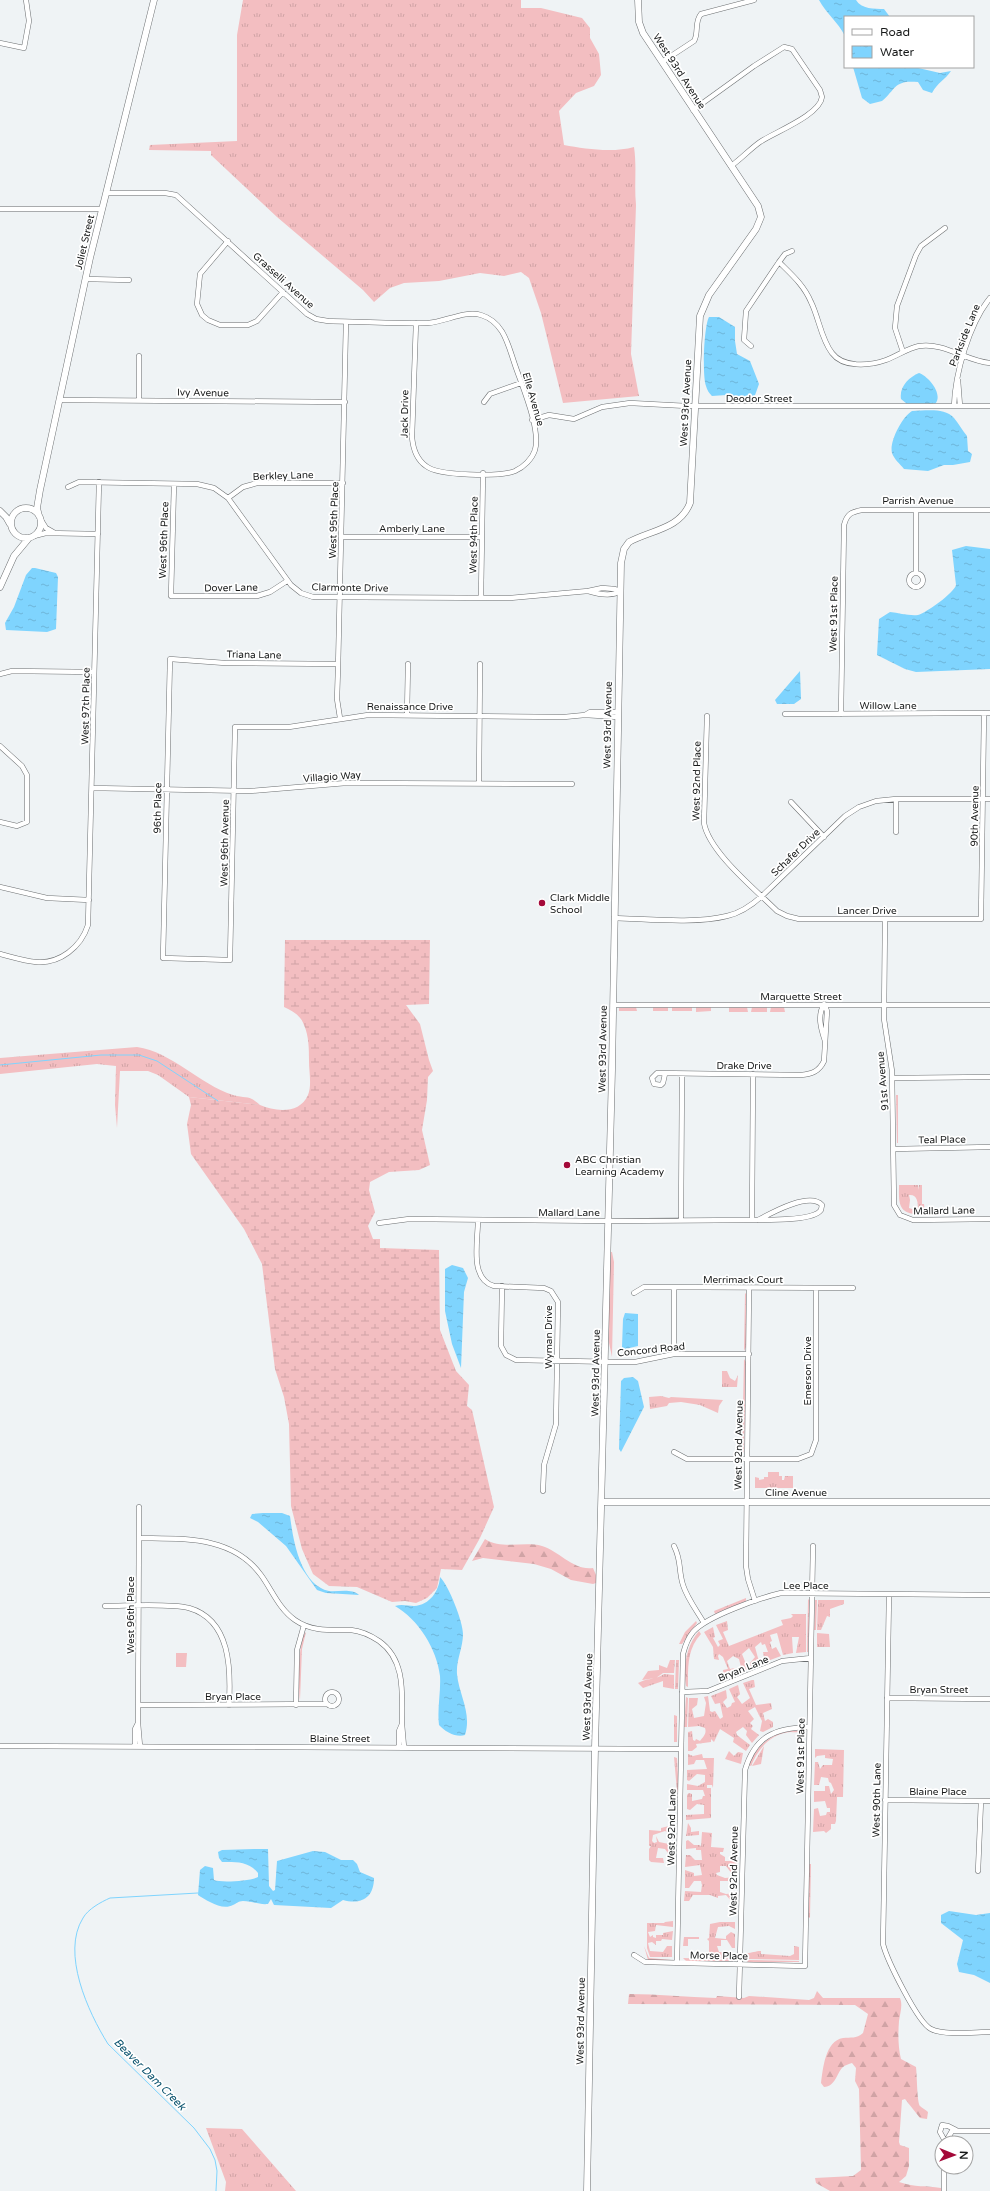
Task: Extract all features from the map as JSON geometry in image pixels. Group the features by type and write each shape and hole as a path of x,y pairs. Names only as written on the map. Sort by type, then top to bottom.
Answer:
{"street":[{"path":"0,43 24,48 29,21 26,0"},
{"name":"Joliet Street","path":"40,518 37,508 40,490 86,279 154,0"},
{"name":"West 93rd Avenue","path":"587,2191 595,1748 609,1222 620,591 622,559 624,549 629,542 677,521 687,512 690,503 699,324 702,309 710,294 756,229 761,216 758,206 693,110 642,30 638,0"},
{"path":"662,62 694,41 696,37 697,19 701,14 754,0"},
{"path":"693,110 754,66 782,48 792,49 821,92 822,98 820,104 784,129 762,141 731,166"},
{"name":"Grasselli Avenue","path":"106,193 176,195 283,292 316,319 346,322 416,323 440,322 468,314 480,314 494,322"},
{"path":"0,209 102,210"},
{"path":"903,352 895,328 897,306 920,248 945,228"},
{"path":"228,241 200,274 198,282 198,304 202,315 208,320 220,324 248,325 257,320 283,292"},
{"path":"751,346 744,340 746,311 785,254 792,251"},
{"path":"779,262 797,279 806,292 827,344 836,358 849,364 874,363 918,346 930,345 990,363"},
{"path":"86,279 129,280"},
{"name":"Parkside Lane","path":"957,406 958,379 963,356 980,314 990,298"},
{"name":"West 95th Place","path":"340,718 337,699 346,322"},
{"name":"Elle Avenue","path":"483,474 513,472 530,460 536,444 532,420 521,383 504,334 494,322"},
{"name":"Jack Drive","path":"416,323 412,437 416,454 426,467 438,472 483,474"},
{"path":"139,356 139,400"},
{"path":"484,402 490,394 521,383"},
{"name":"Ivy Avenue","path":"60,400 345,402"},
{"name":"Deodor Street","path":"532,420 549,416 574,419 602,407 630,403 694,406 990,406"},
{"name":"West 94th Place","path":"481,598 483,474"},
{"name":"Clarmonte Drive","path":"68,487 76,483 99,482 206,485 219,490 228,498 288,581 297,591 309,596 510,598 588,591 616,594 620,591"},
{"name":"West 97th Place","path":"0,954 31,962 47,961 62,956 75,947 86,929 90,900 99,482"},
{"name":"Berkley Lane","path":"228,498 243,487 257,483 343,483"},
{"name":"West 96th Place","path":"171,596 174,484"},
{"name":"Joliet Street","path":"24,508 33,503 40,490"},
{"path":"0,511 9,512 24,508 34,510 46,528 55,533"},
{"path":"10,526 11,518 17,510"},
{"name":"Parrish Avenue","path":"847,516 852,512 862,510 990,510"},
{"path":"916,510 916,573"},
{"path":"0,511 8,519 17,543 14,556 0,587"},
{"name":"West 91st Place","path":"841,714 844,525 847,516"},
{"path":"14,556 39,530 40,518"},
{"path":"13,533 19,538 32,537 43,533 98,534"},
{"name":"Amberly Lane","path":"342,537 482,537"},
{"name":"Dover Lane","path":"171,596 257,596 270,592 288,581"},
{"name":"Triana Lane","path":"170,659 225,663 338,664"},
{"name":"96th Place","path":"170,659 163,958 230,960"},
{"path":"407,715 408,664"},
{"path":"479,783 480,664"},
{"path":"0,674 12,670 94,672"},
{"name":"90th Avenue","path":"981,919 984,713"},
{"name":"Willow Lane","path":"785,714 990,713"},
{"name":"Renaissance Drive","path":"235,727 289,727 340,718 368,715 564,717 618,714"},
{"name":"West 92nd Place","path":"707,716 704,823 707,835 717,850 762,896"},
{"name":"West 96th Avenue","path":"230,960 235,727"},
{"path":"0,746 23,766 27,775 28,818 27,822 22,826 0,822"},
{"name":"Villagio Way","path":"92,788 234,791 283,789 346,783 572,784"},
{"path":"896,799 896,832"},
{"name":"Schafer Drive","path":"614,918 717,918 738,912 762,896 845,816 859,807 876,801 896,799 990,799"},
{"path":"791,802 824,837"},
{"path":"0,887 47,898 90,900"},
{"name":"Lancer Drive","path":"762,896 777,911 787,916 799,919 981,919"},
{"name":"91st Avenue","path":"885,919 885,1034 891,1059 894,1205 900,1215"},
{"name":"Drake Drive","path":"665,1074 808,1074 822,1067 824,1061 827,1011 824,1004"},
{"name":"Marquette Street","path":"613,1005 990,1005"},
{"path":"681,1220 682,1074"},
{"path":"752,1220 753,1074"},
{"path":"892,1078 990,1077"},
{"name":"Teal Place","path":"894,1149 990,1147"},
{"name":"Mallard Lane","path":"379,1223 409,1219 609,1222 781,1220 816,1214 820,1212 822,1205 814,1201 784,1206 758,1220"},
{"name":"Mallard Lane","path":"900,1215 913,1220 990,1219"},
{"name":"Wyman Drive","path":"478,1220 478,1274 487,1284 544,1288 551,1291 558,1302 556,1424 544,1465 543,1491"},
{"name":"Concord Road","path":"502,1286 501,1346 506,1355 516,1360 557,1362 635,1362 674,1354 749,1354"},
{"name":"Merrimack Court","path":"634,1293 644,1287 853,1288"},
{"path":"674,1288 674,1354"},
{"name":"West 92nd Avenue","path":"750,1288 746,1459 746,1572 755,1601"},
{"name":"Emerson Drive","path":"746,1459 798,1459 811,1454 816,1440 816,1288"},
{"path":"674,1452 684,1458 746,1459"},
{"name":"Cline Avenue","path":"602,1502 990,1502"},
{"name":"West 96th Place","path":"137,1746 135,1729 138,1723 139,1507"},
{"path":"139,1538 197,1540 212,1542 229,1549 243,1557 258,1570 284,1610 304,1625 315,1629 361,1632 378,1640 388,1649 399,1665 401,1676 402,1724 399,1731 402,1747"},
{"path":"674,1546 680,1557 680,1575 684,1591 704,1623"},
{"name":"West 91st Place","path":"805,1966 813,1546"},
{"name":"Lee Place","path":"682,1692 683,1654 685,1647 694,1632 704,1623 755,1601 781,1593 990,1595"},
{"name":"West 90th Lane","path":"889,1595 883,1944 886,1955 910,2000 922,2021 931,2029 945,2032 990,2032"},
{"path":"105,1606 187,1608 204,1616 210,1621 223,1640 230,1660 229,1705"},
{"path":"296,1705 297,1650 304,1625"},
{"name":"Bryan Lane","path":"682,1692 708,1691 782,1661 811,1658"},
{"name":"West 92nd Lane","path":"678,1963 682,1692"},
{"name":"Bryan Street","path":"887,1698 990,1698"},
{"name":"Bryan Place","path":"138,1705 327,1704"},
{"name":"West 92nd Avenue","path":"740,1997 745,1770 748,1758 764,1738 782,1729 809,1727"},
{"name":"Blaine Street","path":"0,1746 680,1749"},
{"name":"Blaine Place","path":"885,1800 990,1801"},
{"path":"978,1871 981,1801"},
{"name":"Morse Place","path":"634,1955 645,1962 805,1966"},
{"path":"942,2135 940,2128 944,2125 956,2130 990,2131"},
{"path":"948,2135 956,2130"},
{"path":"944,2175 944,2191"}],"green space":[{"path":"243,0 521,0 521,8 541,8 582,18 590,28 590,38 599,54 601,75 594,86 576,93 559,111 564,145 608,150 634,147 636,205 631,354 639,396 563,403 541,313 529,278 521,272 504,276 480,273 439,281 404,283 390,288 374,302 363,290 277,217 211,155 211,151 149,150 150,145 237,141 237,35"},
{"path":"285,940 430,940 429,1004 406,1005 420,1024 433,1071 428,1077 427,1100 422,1130 430,1165 419,1170 389,1172 370,1182 369,1190 375,1212 368,1226 373,1239 380,1239 380,1248 439,1250 440,1330 456,1371 469,1385 467,1406 472,1410 494,1507 480,1538 462,1570 441,1569 437,1588 427,1598 416,1603 405,1601 392,1602 357,1587 329,1586 313,1574 302,1549 291,1506 289,1424 284,1397 275,1369 262,1264 244,1229 191,1154 187,1124 191,1105 189,1097 260,1105 273,1109 287,1110 299,1106 308,1095 310,1078 309,1048 306,1029 299,1016 284,1007"},
{"path":"636,1007 637,1011 619,1011 619,1008"},
{"path":"653,1007 668,1007 668,1011 653,1011"},
{"path":"672,1007 692,1007 692,1011 672,1011"},
{"path":"696,1007 711,1007 711,1011 696,1012"},
{"path":"729,1007 747,1007 748,1012 729,1012"},
{"path":"752,1007 767,1007 767,1012 751,1012"},
{"path":"771,1007 784,1007 785,1012 770,1012"},
{"path":"137,1047 162,1055 209,1084 233,1095 250,1098 260,1105 189,1097 158,1075 148,1071 120,1071 117,1128 115,1105 116,1066 97,1064 0,1074 0,1058"},
{"path":"896,1095 898,1095 898,1143 897,1143"},
{"path":"899,1185 918,1185 919,1190 919,1185 922,1185 922,1204 924,1204 925,1214 918,1214 917,1201 915,1196 912,1195 909,1195 909,1208 915,1210 915,1214 909,1213 902,1208 899,1200"},
{"path":"610,1252 612,1252 614,1262 612,1357 608,1338"},
{"path":"745,1293 746,1347 744,1351"},
{"path":"744,1359 746,1362 744,1452 742,1453"},
{"path":"722,1371 727,1371 730,1378 735,1381 738,1375 737,1387 722,1387"},
{"path":"661,1396 669,1398 723,1400 719,1406 718,1413 700,1405 681,1402 669,1403 667,1406 650,1409 649,1397"},
{"path":"768,1472 779,1472 779,1476 782,1476 782,1480 784,1480 785,1476 793,1476 793,1488 755,1488 755,1477 759,1478 759,1480 764,1479 764,1477 768,1477"},
{"path":"485,1539 506,1545 528,1544 542,1546 579,1567 593,1568 596,1575 596,1583 593,1584 571,1580 551,1569 534,1564 483,1558 472,1561"},
{"path":"746,1598 746,1601 715,1614 714,1611"},
{"path":"808,1599 810,1601 807,1652"},
{"path":"815,1600 817,1600 816,1630 814,1630"},
{"path":"818,1600 844,1600 844,1604 830,1609 830,1617 827,1616 821,1630 817,1630"},
{"path":"791,1614 806,1614 806,1652 796,1653 799,1637 792,1637 793,1653 783,1655 777,1633 770,1635 772,1649 776,1647 781,1656 765,1662 763,1652 768,1652 765,1644 762,1645 761,1642 755,1647 758,1658 762,1663 751,1667 750,1663 755,1657 749,1648 742,1654 748,1669 742,1671 739,1659 733,1656 727,1661 730,1669 735,1668 738,1673 724,1677 723,1670 728,1669 723,1657 719,1654 719,1660 714,1659 713,1647 704,1632 713,1627 715,1637 713,1638 718,1647 720,1645 718,1641 723,1639 716,1625 727,1621 728,1630 723,1632 729,1646 783,1625 781,1620 791,1618 793,1616"},
{"path":"696,1621 697,1623 682,1644 679,1644 685,1632"},
{"path":"699,1631 701,1634 693,1646 689,1659 688,1687 686,1686 685,1679 686,1657 691,1643"},
{"path":"306,1632 302,1649 300,1700 300,1653 303,1636"},
{"path":"817,1633 829,1634 830,1647 817,1647"},
{"path":"176,1653 187,1653 186,1667 176,1667"},
{"path":"670,1660 675,1660 674,1673 663,1673 656,1678 642,1680 648,1671 659,1670 659,1665 667,1668"},
{"path":"676,1660 679,1660 678,1689 675,1689"},
{"path":"664,1674 674,1675 674,1689 663,1687 663,1681 643,1688 638,1683 657,1677"},
{"path":"754,1680 755,1687 749,1689 756,1705 771,1703 772,1709 763,1713 765,1721 768,1719 773,1722 773,1727 763,1732 760,1731 762,1721 755,1707 748,1711 754,1719 750,1723 753,1726 751,1729 759,1735 752,1743 746,1735 747,1731 743,1727 736,1732 737,1735 750,1745 746,1751 733,1742 734,1738 720,1729 714,1742 711,1739 711,1742 696,1744 697,1747 692,1751 688,1751 688,1732 692,1731 693,1740 695,1741 696,1739 700,1741 705,1732 705,1728 699,1726 688,1727 689,1698 698,1698 697,1705 692,1709 694,1718 704,1716 706,1703 704,1697 708,1696 710,1711 715,1711 720,1719 723,1717 720,1703 715,1704 711,1696 726,1690 727,1698 723,1702 727,1708 735,1702 729,1689 738,1685 740,1694 737,1697 742,1704 750,1698 743,1683"},
{"path":"686,1697 688,1698 687,1727 684,1727"},
{"path":"674,1715 677,1716 677,1742 674,1742"},
{"path":"790,1730 804,1731 783,1733 771,1739 761,1748 751,1766 749,1765 756,1752 765,1742 776,1735"},
{"path":"764,1746 761,1764 752,1766"},
{"path":"815,1749 844,1750 843,1797 837,1797 836,1821 835,1824 831,1824 831,1829 826,1833 824,1831 813,1832 814,1809 818,1808 820,1816 826,1815 827,1812 830,1812 830,1808 827,1808 825,1801 814,1802 814,1791 825,1791 825,1786 829,1786 831,1794 834,1790 828,1778 821,1777 819,1785 814,1785 815,1762 818,1762 820,1769 823,1765 832,1765 833,1759 825,1758 825,1755 817,1756 815,1758"},
{"path":"729,1751 734,1756 738,1752 743,1753 741,1764 725,1759"},
{"path":"688,1754 693,1756 702,1754 703,1758 714,1758 713,1788 712,1785 707,1785 707,1788 711,1788 711,1818 686,1820 686,1815 704,1814 704,1805 697,1804 690,1810 687,1809 687,1795 689,1793 692,1794 692,1801 702,1799 703,1796 705,1796 703,1790 687,1790 687,1784 698,1786 705,1782 705,1775 697,1774 689,1781 687,1780 687,1770 707,1769 704,1760 696,1760 694,1764 688,1765"},
{"path":"674,1757 677,1758 679,1792 677,1792"},
{"path":"671,1823 675,1823 675,1838 670,1839 671,1836 667,1835 667,1832 665,1831 653,1835 652,1841 654,1843 657,1842 656,1836 659,1842 674,1845 674,1854 670,1856 665,1849 658,1848 656,1858 663,1858 664,1863 651,1862 649,1860 649,1849 651,1846 649,1846 649,1830 661,1831 661,1828 669,1826"},
{"path":"688,1823 691,1828 691,1832 699,1831 699,1835 686,1836"},
{"path":"702,1832 712,1833 711,1847 724,1848 723,1852 720,1852 720,1854 725,1857 725,1861 737,1861 735,1874 732,1874 726,1866 720,1866 720,1872 716,1873 717,1875 725,1878 736,1877 736,1887 732,1887 728,1881 720,1881 720,1892 726,1894 736,1893 736,1901 732,1902 726,1895 718,1896 718,1898 710,1895 693,1895 689,1901 684,1901 685,1891 701,1892 701,1881 694,1881 689,1888 685,1888 685,1870 694,1873 694,1876 702,1875 700,1865 685,1867 686,1855 690,1855 695,1860 702,1860 701,1850 696,1850 696,1848 686,1849 686,1841 688,1840 694,1845 700,1845 701,1847"},
{"path":"809,1864 811,1864 810,1918 808,1917"},
{"path":"673,1921 673,1927 656,1925 655,1931 648,1932 650,1937 653,1935 653,1937 656,1938 656,1935 663,1935 663,1933 673,1931 672,1940 662,1939 661,1941 656,1941 656,1945 652,1942 648,1943 650,1951 663,1952 667,1946 672,1946 672,1957 650,1957 647,1948 647,1923 664,1923"},
{"path":"735,1922 735,1929 729,1926 718,1927 715,1938 726,1939 726,1936 731,1932 735,1934 735,1948 732,1948 727,1940 721,1940 721,1946 717,1946 719,1952 735,1953 734,1959 709,1958 709,1941 707,1939 709,1938 710,1924"},
{"path":"684,1937 699,1937 699,1939 688,1939 688,1946 683,1946"},
{"path":"644,1946 649,1958 672,1960 648,1960"},
{"path":"794,1946 799,1947 799,1960 746,1959 746,1953 759,1951 761,1951 761,1954 790,1956 794,1954"},
{"path":"683,1958 735,1960 735,1961 686,1961"},
{"path":"746,1960 799,1961 799,1962 748,1962"},
{"path":"817,1991 823,1998 900,1998 901,2006 898,2035 901,2059 916,2067 919,2104 928,2112 927,2119 920,2118 905,2099 902,2100 899,2142 900,2145 909,2148 909,2166 906,2176 899,2182 910,2185 941,2188 941,2191 830,2191 816,2183 815,2178 853,2176 861,2170 859,2089 855,2081 856,2068 852,2063 846,2065 831,2084 824,2087 821,2083 826,2056 832,2044 837,2040 856,2037 863,2033 868,2014 855,2005 628,2004 629,1994 716,1998 717,1996 744,1998 749,1996 809,2000 814,1998"},
{"path":"206,2128 242,2129 296,2191 225,2191 226,2182"}],"water":[{"path":"819,0 856,0 865,7 884,9 889,16 844,16 844,34"},
{"path":"853,68 918,68 940,73 951,71 932,93 923,90 918,82 904,82 897,86 882,101 870,104 862,98"},
{"path":"709,317 719,317 735,327 737,354 750,361 759,384 754,398 726,395 712,396 708,390 705,380 704,362 706,330"},
{"path":"919,373 927,378 934,386 938,395 935,404 907,404 901,399 903,387 912,377"},
{"path":"912,411 940,411 945,412 954,418 967,436 968,451 972,454 970,462 944,465 928,471 904,469 892,453 892,443 900,424"},
{"path":"966,546 990,549 990,669 916,672 905,669 877,655 879,619 890,612 918,615 927,611 950,593 956,585 952,550"},
{"path":"32,568 56,573 58,577 56,629 47,632 6,630 5,623 14,607 26,575"},
{"path":"800,671 801,699 794,704 777,704 775,700"},
{"path":"452,1265 463,1268 468,1278 464,1292 461,1368 452,1344 445,1311 445,1269"},
{"path":"625,1313 638,1314 638,1346 625,1349 622,1347 623,1319"},
{"path":"633,1377 638,1381 644,1407 621,1452 619,1449 621,1381 624,1378"},
{"path":"282,1513 290,1516 293,1537 300,1560 311,1580 319,1587 329,1591 345,1591 359,1595 326,1593 317,1590 286,1546 258,1522 250,1518 252,1514"},
{"path":"440,1577 451,1596 458,1613 463,1634 457,1669 458,1682 467,1719 465,1735 462,1736 451,1734 439,1725 438,1713 440,1676 431,1645 419,1627 395,1606 414,1606 425,1603 436,1592"},
{"path":"268,1849 269,1886 273,1891 275,1890 277,1861 313,1851 325,1852 341,1860 353,1860 357,1864 360,1872 374,1878 372,1891 361,1901 343,1900 331,1908 274,1905 271,1899 268,1904 240,1901 234,1905 224,1907 205,1900 198,1895 200,1870 205,1866 213,1868 214,1880 218,1881 243,1880 258,1877 258,1873 246,1864 237,1862 222,1862 219,1858 218,1852 222,1850"},
{"path":"949,1911 976,1915 990,1913 990,1983 974,1975 959,1972 957,1964 963,1940 941,1923 941,1915"}],"waterway":[{"path":"0,1065 101,1055 139,1055 157,1061 218,1101"},
{"name":"Beaver Dam Creek","path":"198,1893 110,1898 95,1906 85,1915 77,1932 75,1948 76,1965 86,1999 100,2031 108,2044 194,2128 210,2149 215,2160 217,2171 216,2191"}],"place":[{"name":"Clark Middle School","path":"542,903"},
{"name":"ABC Christian Learning Academy","path":"567,1165"}]}
